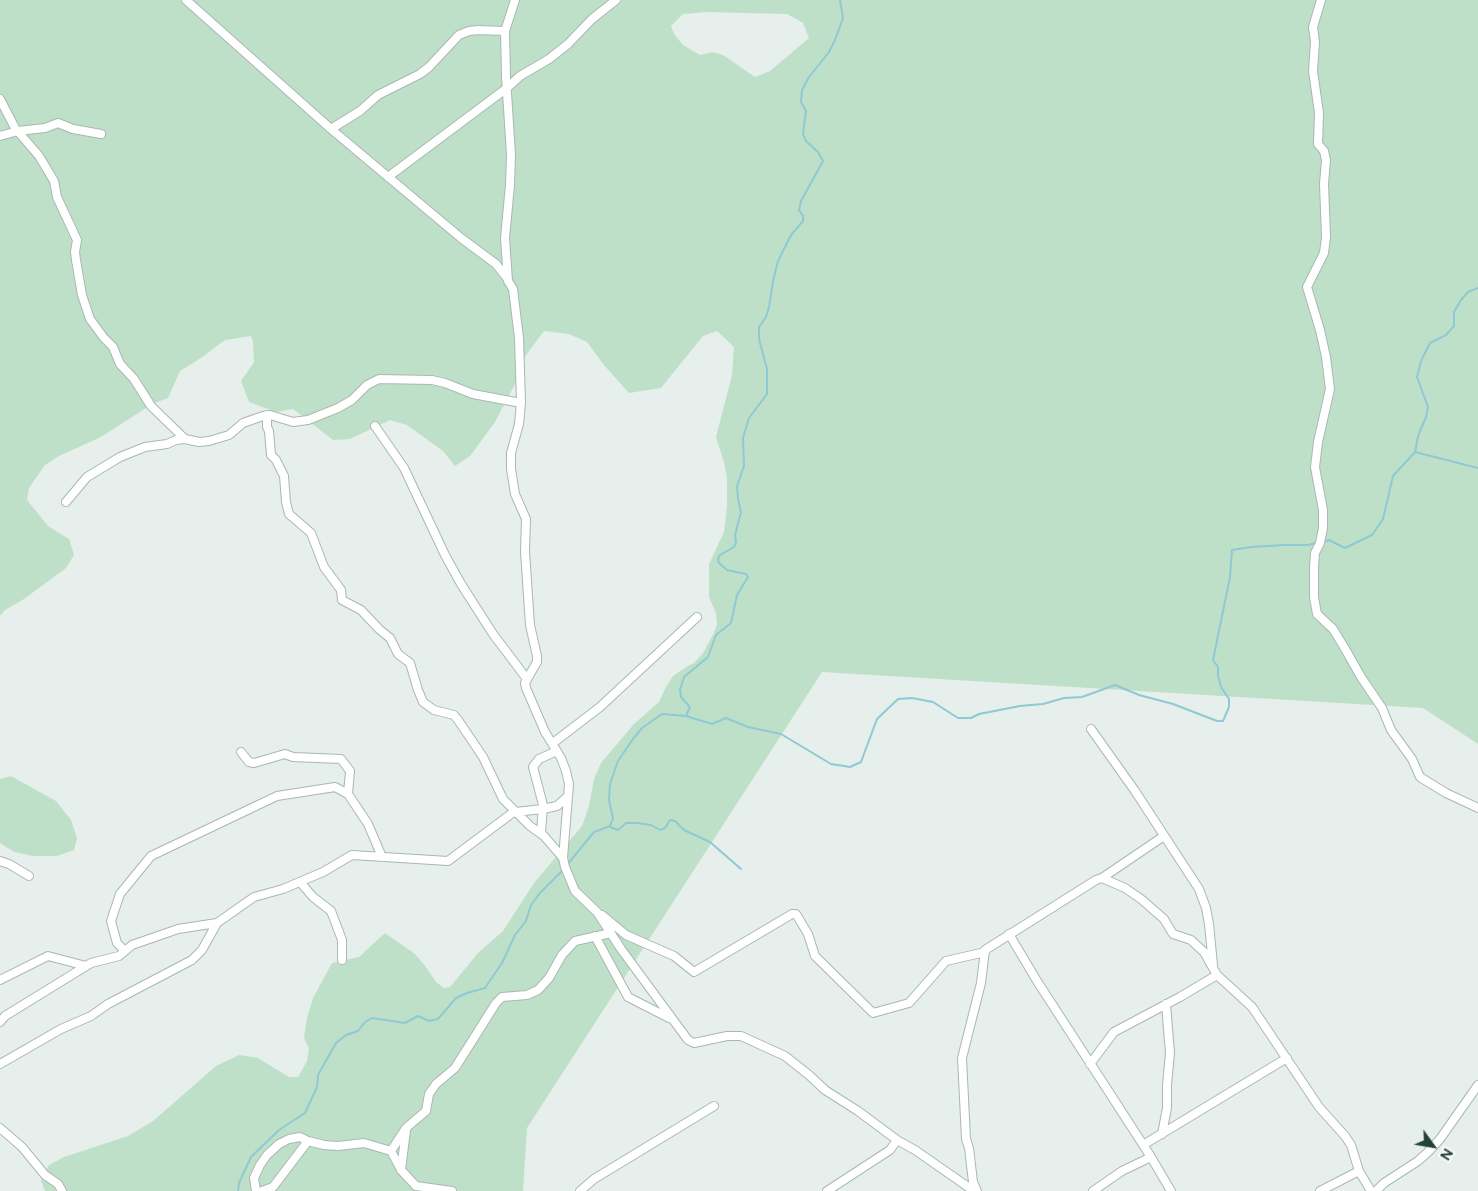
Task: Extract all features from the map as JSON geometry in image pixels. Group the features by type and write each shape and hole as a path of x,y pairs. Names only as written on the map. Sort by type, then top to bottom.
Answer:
{"street":[{"path":"186,0 331,129 461,238 496,264 512,289 520,348 521,403 519,424 510,458 514,494 526,519 525,552 530,625 538,656 538,662 525,683 527,692 545,732 553,743 566,771 569,794 562,858"},
{"path":"508,281 505,238 511,155 506,31 515,0"},
{"path":"388,177 507,88 520,76 549,59 568,44 600,12 616,0"},
{"path":"1321,0 1313,27 1315,42 1313,70 1319,113 1318,144 1324,151 1326,160 1324,184 1326,238 1324,253 1307,287 1322,339 1330,388 1318,442 1315,467 1323,510 1323,528 1315,554 1314,567 1314,596 1317,614 1337,635 1382,708 1391,730 1412,759 1420,776 1446,793 1478,808"},
{"path":"331,129 360,111 378,95 420,74 459,35 478,30 506,31"},
{"path":"0,100 18,131 54,180 57,196 77,240 76,260 82,295 90,319 113,347 120,364 134,379 151,406 185,439"},
{"path":"0,136 18,131 45,128 58,123 73,129 101,134"},
{"path":"66,502 87,477 120,457 145,447 185,439 199,442 209,441 229,435 243,423 267,415 292,422 308,420 352,400 367,385 374,381 384,379 432,380 445,382 473,394 521,403"},
{"path":"267,415 271,455 276,460 284,476 289,514 311,533 324,567 341,590 342,600 361,610 390,638 398,654 410,663 423,702 434,710 454,715 490,771 499,793 515,812 541,833 562,858 575,891 597,912 626,935 674,956 694,972 792,914 796,914 808,934 815,956 873,1013 908,1003 946,961 985,952 1009,934 1102,878 1164,836"},
{"path":"375,426 404,468 445,555 461,584 493,634 527,679"},
{"path":"553,743 600,707 697,617"},
{"path":"1092,730 1190,874 1203,899 1212,938 1216,972"},
{"path":"541,833 543,809 533,767 539,759 557,751"},
{"path":"241,752 249,762 254,763 285,754 293,757 341,759 350,771 348,794"},
{"path":"125,951 117,943 111,921 120,894 151,856 278,796 335,787 348,794 368,824 382,858"},
{"path":"0,1064 61,1029 91,1016 108,1004 192,960 202,950 217,923 254,897 300,882 323,872 352,855 448,861 515,812 560,805 569,794"},
{"path":"0,861 29,876"},
{"path":"1102,878 1125,888 1141,899 1164,919 1173,934 1191,940 1204,952 1216,972 1252,1007 1323,1112 1352,1145 1359,1171 1371,1191"},
{"path":"300,882 313,897 331,911 342,940 342,960"},
{"path":"597,912 672,1020 691,1042 727,1036 741,1036 785,1056 825,1090 975,1191"},
{"path":"0,1022 5,1016 91,963 119,956 132,945 178,929 217,923"},
{"path":"391,1151 406,1128 426,1111 429,1094 436,1084 455,1068 496,1003 502,997 527,995 538,990 549,978 569,946 575,941 611,933"},
{"path":"1009,934 1171,1191"},
{"path":"595,936 628,997 672,1020"},
{"path":"975,1191 966,1139 962,1058 981,983 985,952"},
{"path":"0,980 48,956 86,966"},
{"path":"1090,1064 1114,1032 1166,1004 1216,972"},
{"path":"1162,1134 1167,1108 1170,1053 1166,1004"},
{"path":"1143,1145 1287,1058"},
{"path":"1376,1191 1384,1183 1414,1164 1428,1152 1440,1139 1478,1085"},
{"path":"580,1191 594,1179 714,1106"},
{"path":"0,1128 22,1147 45,1175 58,1184 62,1191"},
{"path":"401,1170 406,1128"},
{"path":"256,1191 254,1178 267,1155 279,1144 300,1136 308,1141 338,1146 364,1143 391,1151 401,1170 416,1186 452,1191"},
{"path":"827,1191 890,1150 897,1140"},
{"path":"262,1191 273,1187 308,1141"},
{"path":"1093,1191 1122,1171 1151,1157"},
{"path":"1320,1191 1359,1171"}],"green space":[{"path":"0,0 1478,0 1478,744 1423,708 822,672 527,1128 523,1191 45,1191 41,1181 49,1165 64,1157 128,1136 153,1121 216,1066 239,1055 258,1058 289,1077 298,1077 307,1061 309,1048 304,1038 307,1018 313,998 332,963 359,957 385,933 415,954 436,982 444,988 450,987 478,953 503,931 534,883 582,826 589,806 594,779 601,763 634,724 659,702 673,676 694,663 703,653 714,633 717,624 716,613 709,597 709,564 724,532 727,507 727,478 716,437 732,375 734,347 717,331 703,336 661,388 629,393 603,364 587,342 569,334 544,331 520,363 515,384 495,422 470,456 455,466 443,451 407,425 390,420 350,439 333,440 293,409 276,412 249,402 241,381 254,362 253,341 251,336 225,340 180,371 168,398 152,404 101,437 59,456 45,465 29,488 27,500 48,526 69,539 74,555 66,568 24,599 5,610 0,616","holes":["706,12 787,14 803,23 809,38 770,71 755,77 723,55 713,52 700,55 683,45 674,34 671,26 683,14"]},
{"path":"11,776 56,801 71,820 77,838 74,850 57,856 33,856 14,852 0,843 0,779"}],"waterway":[{"path":"686,716 690,707 681,697 680,690 684,677 708,657 716,635 731,623 737,595 748,577 746,574 727,570 719,563 718,559 720,555 734,547 736,542 735,535 741,512 737,486 744,466 743,438 749,418 767,394 767,369 759,339 759,327 766,317 769,307 778,261 791,235 803,221 803,216 799,210 801,201 823,161 818,152 806,141 803,134 806,111 801,102 802,90 809,77 829,52 835,40 843,18 840,0"},
{"path":"1415,452 1418,436 1428,407 1417,377 1421,361 1430,343 1446,335 1454,326 1454,312 1461,300 1468,292 1478,288"},
{"path":"1323,542 1329,540 1345,548 1372,535 1383,519 1393,476 1415,452 1478,468"},
{"path":"567,865 594,832 610,826 613,818 609,800 610,784 618,761 642,728 662,714 686,716 712,724 726,718 748,727 781,734 831,764 850,767 861,762 877,719 898,699 912,698 933,702 958,718 971,718 979,714 1020,706 1043,704 1064,698 1082,697 1115,685 1139,695 1173,704 1217,721 1223,721 1229,707 1229,699 1221,687 1218,667 1213,660 1230,577 1232,550 1316,543"},
{"path":"610,827 618,830 626,823 637,823 651,825 660,830 665,828 670,820 675,821 684,830 710,842 741,869"},
{"path":"238,1191 239,1183 251,1157 279,1130 305,1113 317,1087 318,1075 336,1043 346,1035 358,1031 365,1022 372,1018 405,1023 418,1016 429,1021 438,1019 456,998 485,988 502,963 515,935 526,921 531,905 563,870"}]}
